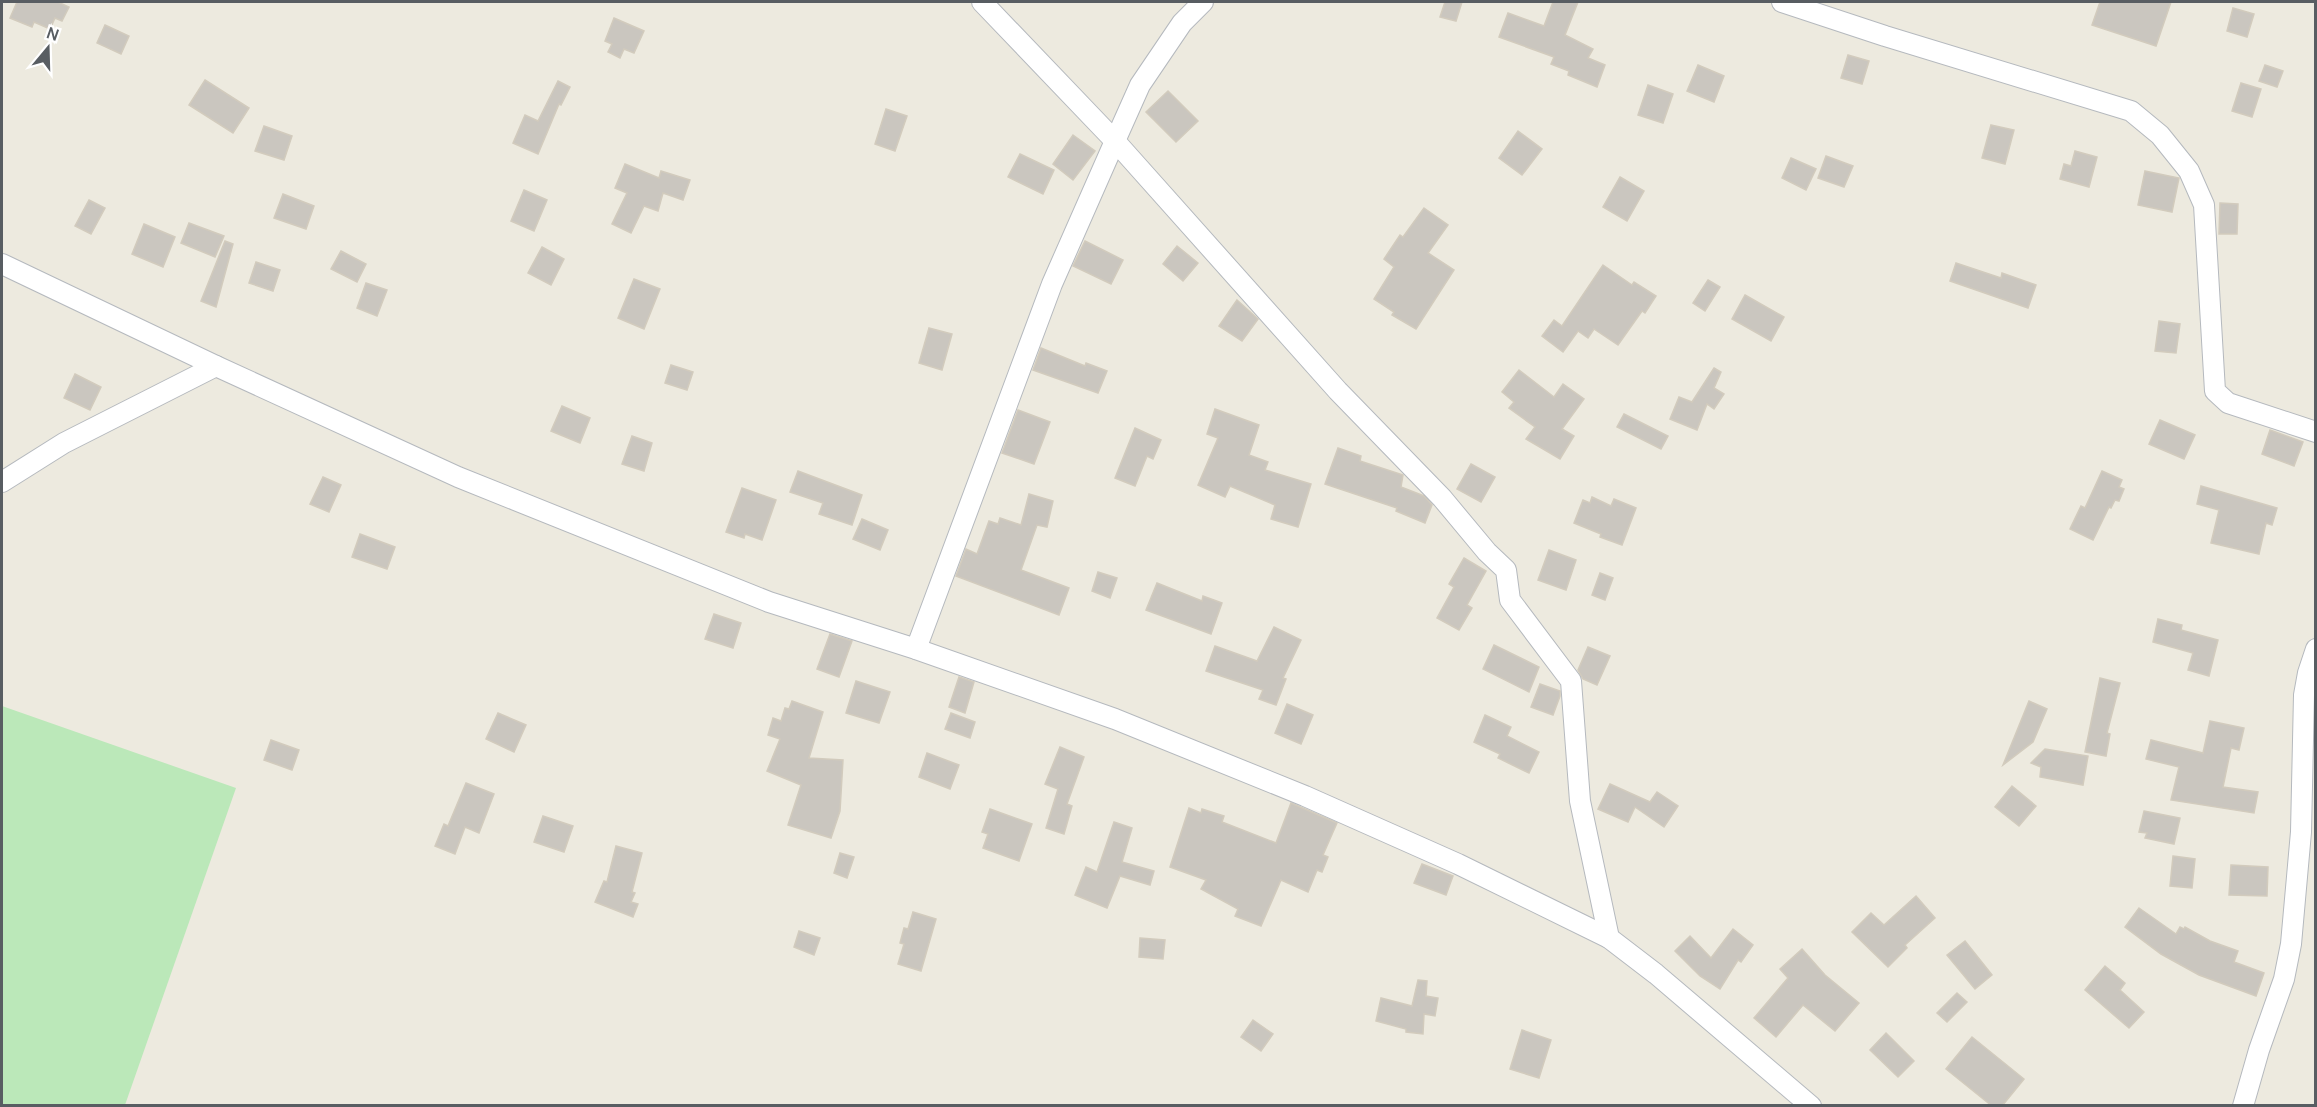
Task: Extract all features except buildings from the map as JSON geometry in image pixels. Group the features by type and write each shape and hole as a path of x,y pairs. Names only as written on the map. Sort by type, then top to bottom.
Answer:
{"street":[{"path":"982,2 1114,141 1338,391 1442,498 1487,552 1506,570 1510,600 1572,681 1580,801 1610,938"},
{"path":"916,649 1052,284 1114,141 1140,85 1182,22 1203,2"},
{"path":"1782,2 2131,111 2160,135 2189,171 2204,205 2215,391 2228,403 2316,432"},
{"path":"2,264 216,366 469,481 770,602 916,649 1115,719 1305,796 1458,864 1610,938 1656,974 1811,1106"},
{"path":"2,482 64,443 216,366"},
{"path":"2243,1106 2259,1050 2284,978 2291,944 2301,832 2304,695 2307,673 2316,649"}],"green space":[{"path":"2,706 236,788 125,1105 2,1105"}]}
